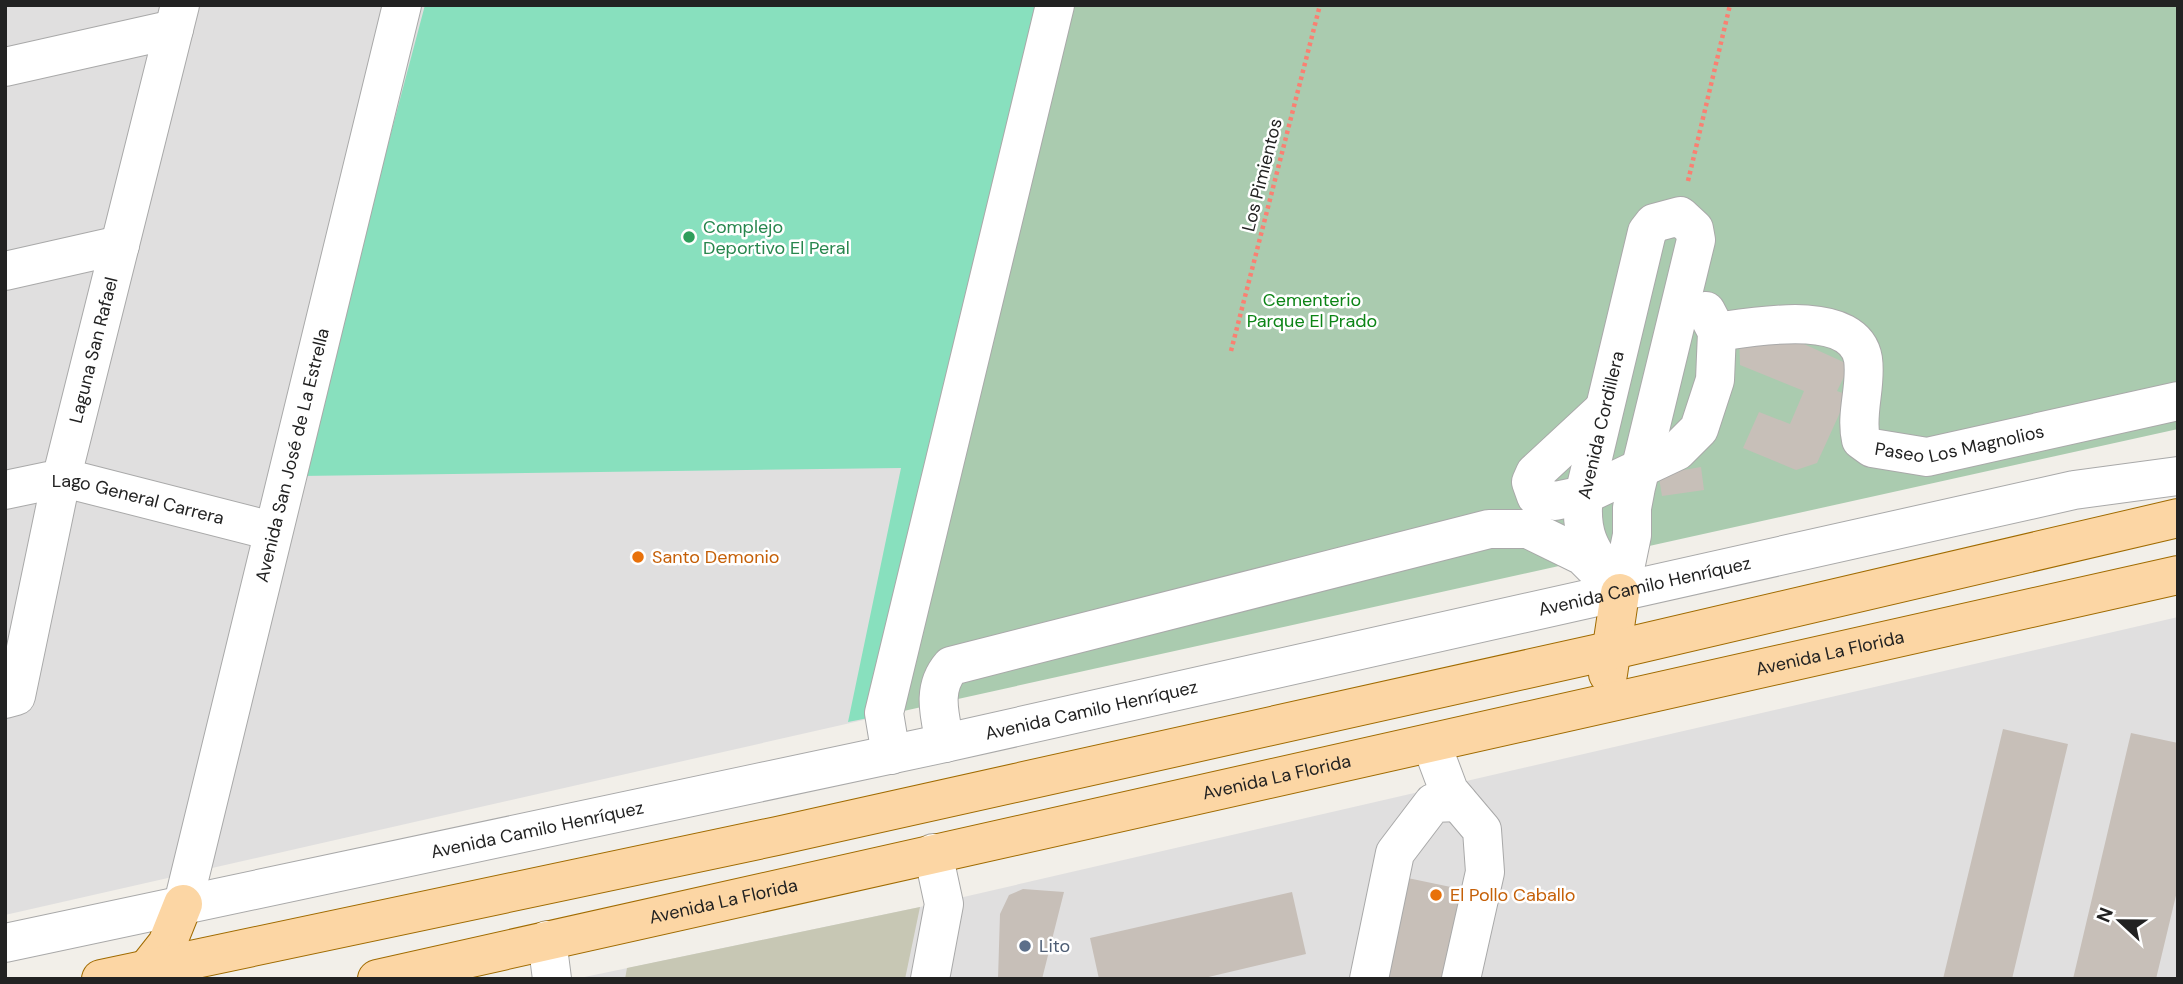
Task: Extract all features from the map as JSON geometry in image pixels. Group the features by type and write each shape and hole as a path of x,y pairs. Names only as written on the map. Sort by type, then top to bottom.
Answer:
{"main road":[{"path":"101,979 763,839 1613,650 2178,518"},
{"name":"Avenida La Florida","path":"377,979 2178,575"},
{"path":"1553,716 1588,697 1606,680 1613,650 1620,593"},
{"path":"148,968 167,944 183,904"}],"street":[{"name":"Avenida San José de La Estrella","path":"183,904 402,5"},
{"path":"891,755 884,713 1055,5"},
{"path":"5,67 177,17"},
{"name":"Laguna San Rafael","path":"11,698 61,480 177,17"},
{"path":"1620,593 1632,535 1632,508 1696,240 1694,229 1680,216"},
{"name":"Avenida Cordillera","path":"1620,593 1584,537 1581,516 1584,495 1647,232 1654,222 1680,216"},
{"path":"5,271 120,245"},
{"path":"1604,410 1535,473 1531,482 1536,496 1555,501 1584,495 1677,451 1699,429 1715,380 1717,332 1689,278"},
{"name":"Paseo Los Magnolios","path":"1717,332 1784,322 1825,328 1852,338 1860,348 1864,362 1857,422 1861,440 1872,448 1927,457 2178,401"},
{"name":"Avenida Camilo Henríquez","path":"5,943 891,755 2074,490 2178,476"},
{"name":"Lago General Carrera","path":"5,490 61,480 90,484 272,531"},
{"path":"945,743 937,691 951,666 1489,528 1528,530 1583,556 1620,593"},
{"path":"1431,743 1449,791 1482,830 1485,872 1461,979"},
{"path":"1369,979 1395,853 1433,803 1458,802"},
{"path":"930,979 944,904 933,853"},
{"path":"547,940 552,979"}],"path":[{"name":"Los Pimientos","path":"1231,351 1320,5"},
{"path":"1680,216 1730,5"}],"shaded area":[{"path":"5,5 1071,5 899,712 5,915"},
{"path":"2178,617 2178,979 575,979 920,907"},
{"path":"920,907 905,979 625,979 627,968"}],"green space":[{"name":"Complejo Deportivo El Peral","path":"425,5 1071,5 899,712 848,722 901,468 300,476"},
{"name":"Cementerio Parque El Prado","path":"1071,5 2178,5 2178,429 899,712"}],"building":[{"path":"1773,330 1850,365 1837,391 1848,395 1817,463 1796,470 1743,448 1759,412 1790,424 1804,391 1740,365 1739,337"},
{"path":"1701,467 1704,490 1662,496 1659,478 1667,477 1666,473"},
{"path":"2003,729 2068,744 2012,979 1943,979"},
{"path":"2131,733 2178,743 2178,887 2156,979 2073,979"},
{"path":"1398,876 1470,891 1451,979 1376,979"},
{"name":"Lito","path":"1023,889 1064,892 1042,979 998,979 1000,914 1009,895"},
{"path":"1292,892 1306,954 1200,979 1099,979 1090,938"}],"place":[{"name":"Complejo Deportivo El Peral","path":"689,237"},
{"name":"Santo Demonio","path":"638,557"},
{"name":"El Pollo Caballo","path":"1436,895"},
{"name":"Lito","path":"1025,946"}]}
